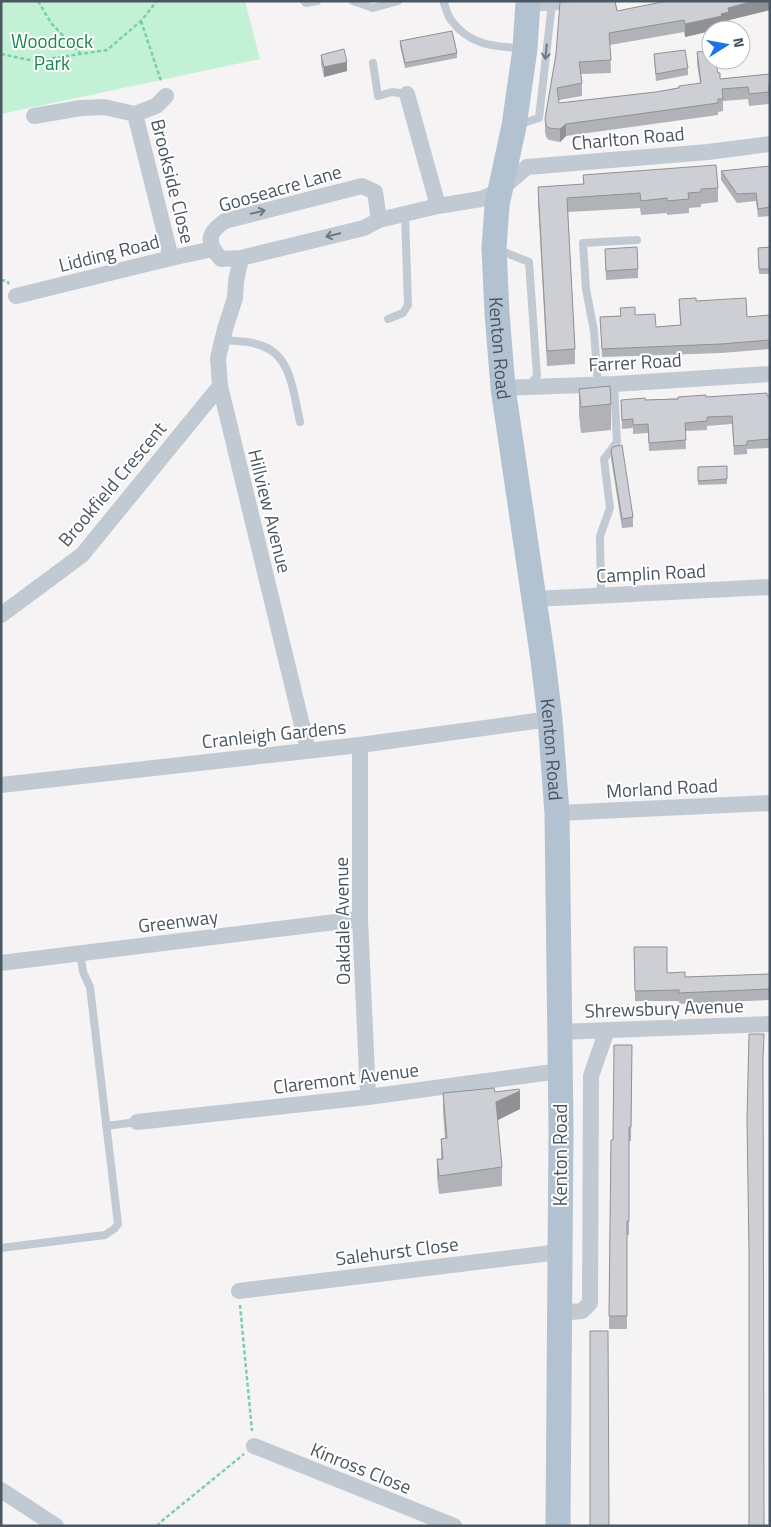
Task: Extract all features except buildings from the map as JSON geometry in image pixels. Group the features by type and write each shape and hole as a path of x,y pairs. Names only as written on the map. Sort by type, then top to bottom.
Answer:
{"main road":[{"name":"Kenton Road","path":"551,2 525,48 514,126 499,191 494,227 494,248 503,388 550,720 557,813 560,1032 558,1526"}],"street":[{"path":"407,94 438,206"},
{"name":"Brookside Close","path":"34,116 80,108 104,107 135,114 156,106 166,96"},
{"name":"Brookside Close","path":"135,114 171,258"},
{"name":"Charlton Road","path":"499,191 528,167 708,152 770,144"},
{"name":"Gooseacre Lane","path":"217,254 211,236 216,227 225,220 362,186 375,192 379,220"},
{"path":"217,254 241,258 364,228 379,220 438,206 481,199 499,191"},
{"path":"217,254 236,281"},
{"name":"Lidding Road","path":"16,296 171,258 217,254"},
{"name":"Hillview Avenue","path":"241,258 236,281 235,298 218,358 220,386 308,750"},
{"name":"Farrer Road","path":"503,388 770,374"},
{"name":"Brookfield Crescent","path":"1,615 82,555 220,386"},
{"name":"Camplin Road","path":"534,599 770,587"},
{"name":"Cranleigh Gardens","path":"1,785 360,745 550,720"},
{"name":"Oakdale Avenue","path":"360,745 360,919 368,1097"},
{"name":"Morland Road","path":"557,813 770,803"},
{"name":"Greenway","path":"1,963 360,919"},
{"name":"Shrewsbury Avenue","path":"560,1032 770,1024"},
{"name":"Kenton Road","path":"560,1313 582,1311 590,1303 591,1076 607,1030"},
{"name":"Claremont Avenue","path":"137,1122 519,1080 560,1071"},
{"name":"Salehurst Close","path":"239,1291 559,1252"},
{"name":"Kinross Close","path":"254,1446 454,1526"},
{"path":"1,1490 56,1526"}],"lane":[{"path":"304,1 306,3 317,1"},
{"path":"353,1 373,8 398,1"},
{"path":"443,1 450,20 471,39 494,47 525,48"},
{"path":"514,126 539,118 551,2"},
{"path":"373,63 378,96 392,92 407,94"},
{"path":"388,319 403,313 408,305 405,214"},
{"path":"602,595 600,536 610,508 604,459 617,442 586,289 582,243 637,240"},
{"path":"494,248 529,262 537,376 527,387"},
{"path":"222,340 246,342 266,347 281,358 289,377 300,422"},
{"path":"1,1248 105,1235 118,1224 90,987 83,972 80,954"},
{"path":"106,1126 137,1122"}],"path":[{"path":"38,1 51,23 81,54"},
{"path":"1,54 34,61 107,50 141,21 157,1"},
{"path":"141,21 166,96"},
{"path":"158,1526 254,1446 239,1291"}],"green space":[{"name":"Woodcock Park","path":"1,1 245,1 260,59 1,114"}]}
